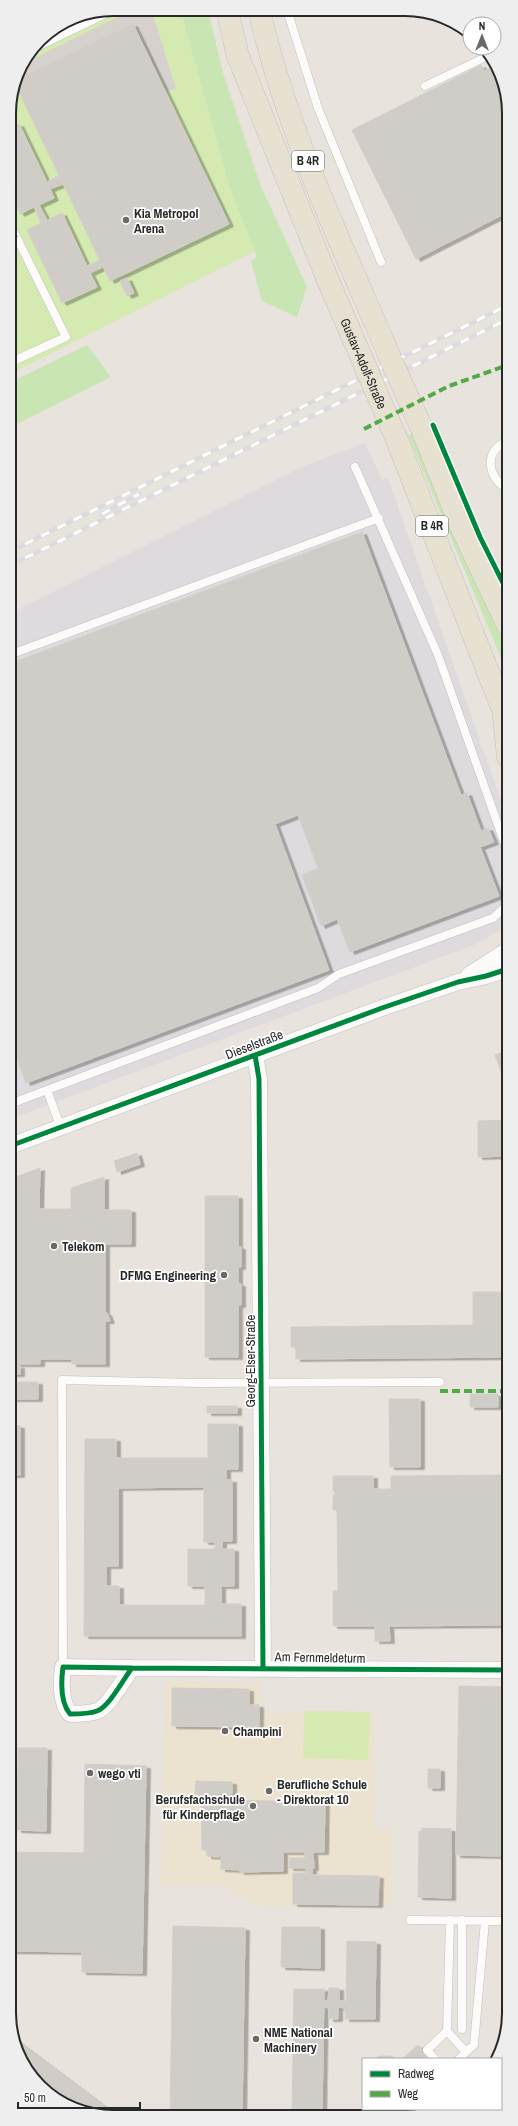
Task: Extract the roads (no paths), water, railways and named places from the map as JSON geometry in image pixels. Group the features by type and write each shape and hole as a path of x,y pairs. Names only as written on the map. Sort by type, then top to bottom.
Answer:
{"main road":[{"name":"Gustav-Adolf-Straße","path":"228,16 238,56 327,278 397,440 432,526 502,710"},
{"name":"Gustav-Adolf-Straße","path":"260,16 272,63 302,146 352,268 422,429 460,524 502,613"}],"street":[{"name":"Dieselstraße","path":"458,982 502,954"},
{"name":"Dieselstraße","path":"16,1144 458,982 502,971"},
{"name":"Georg-Elser-Straße","path":"255,1056 259,1078 263,1668"},
{"path":"62,1667 61,1681 64,1707 70,1714 82,1714 99,1711 113,1695 132,1668"},
{"name":"Am Fernmeldeturm","path":"62,1667 502,1670"}],"lane":[{"path":"289,16 318,108 381,262"},
{"path":"53,37 99,17"},
{"path":"79,22 81,26"},
{"path":"425,86 485,57"},
{"path":"16,236 66,337 16,360"},
{"path":"502,445 497,448 490,463 495,479 502,486"},
{"path":"355,467 379,518 438,655 502,836"},
{"path":"16,652 379,518"},
{"path":"16,1102 318,988 339,974 493,918 502,910"},
{"path":"47,1090 61,1128"},
{"path":"62,1667 62,1380 261,1383 440,1382"},
{"path":"410,1920 502,1921"},
{"path":"450,1920 447,2031 466,2052"},
{"path":"462,1920 462,2029"},
{"path":"460,2058 474,2045 485,1921"},
{"path":"434,2058 427,2050 447,2031"}],"railway":[{"path":"16,549 502,308"},
{"path":"16,563 502,322"},
{"path":"102,514 139,494"}],"place":[{"name":"Kia Metropol Arena","path":"126,220"},
{"name":"Telekom","path":"54,1246"},
{"name":"DFMG Engineering","path":"224,1275"},
{"name":"Champini","path":"225,1731"},
{"name":"wego vti","path":"90,1773"},
{"name":"Berufliche Schule - Direktorat 10","path":"269,1791"},
{"name":"Berufsfachschule für Kinderpflage","path":"253,1806"},
{"name":"NME National Machinery","path":"256,2039"}]}
